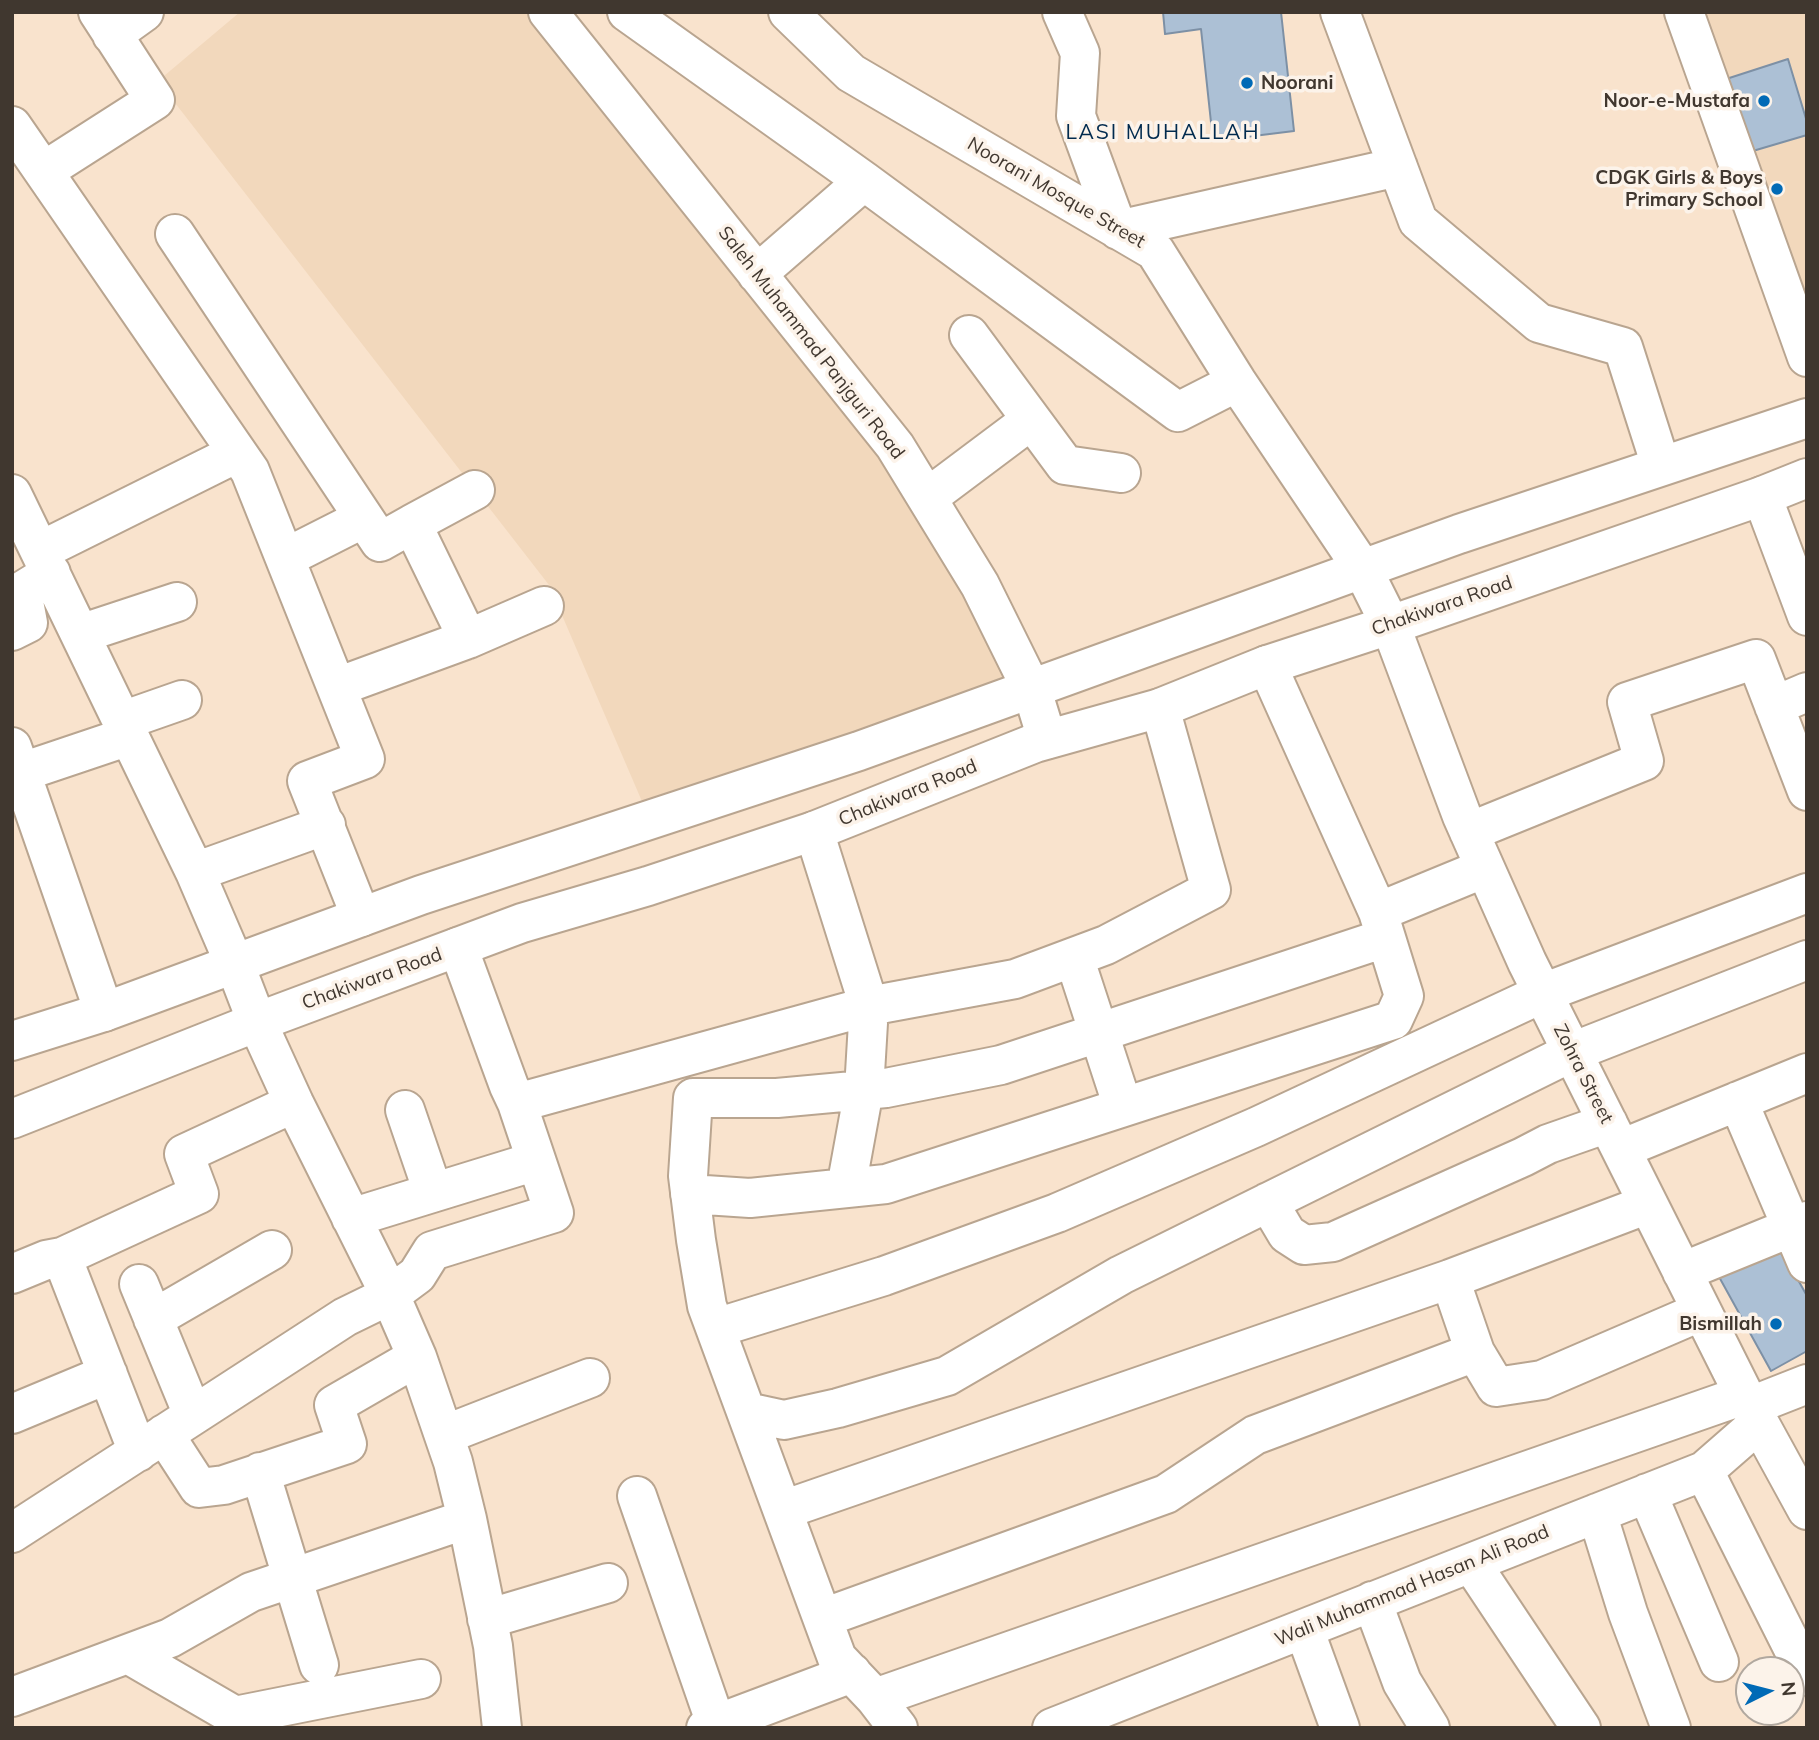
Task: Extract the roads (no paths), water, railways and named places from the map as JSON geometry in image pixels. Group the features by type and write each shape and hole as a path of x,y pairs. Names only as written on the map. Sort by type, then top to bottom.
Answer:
{"street":[{"path":"44,171 155,100 105,24 144,12"},
{"name":"Saleh Muhammad Panjguri Road","path":"548,12 895,446 980,585 1032,690 1047,739"},
{"path":"627,12 864,181 1178,412 1237,382"},
{"name":"Noorani Mosque Street","path":"788,12 850,73 1155,251 1237,382 1362,568 1390,624"},
{"path":"1062,12 1080,53 1076,116 1118,230 1398,167"},
{"path":"1340,12 1418,221 1539,323 1623,347 1661,466"},
{"path":"1684,12 1807,357"},
{"path":"12,126 250,471 365,759 307,781 361,916"},
{"path":"757,274 864,181"},
{"path":"175,234 380,542 475,490"},
{"path":"969,335 1065,465 1122,473"},
{"path":"12,1041 104,1012 361,916 859,751 1362,568 1807,418"},
{"path":"927,498 1031,420"},
{"path":"12,631 28,623 22,591 46,562 237,453"},
{"name":"Chakiwara Road","path":"12,1119 522,923 648,886 814,831 1047,739 1160,708 1267,665 1762,496 1807,478"},
{"path":"12,494 195,872 257,1023 390,1295 417,1357 444,1435 467,1519 493,1646 502,1728"},
{"path":"1762,496 1807,616"},
{"path":"285,558 364,518"},
{"path":"412,524 468,639"},
{"path":"80,634 177,602"},
{"path":"337,687 468,639 544,606"},
{"name":"Zohra Street","path":"1390,624 1469,832 1543,993 1751,1408 1807,1510"},
{"path":"1469,832 1644,761 1626,702 1756,659 1790,699 1807,791"},
{"path":"690,1194 750,1198 886,1184 1393,1020 1404,996 1382,925 1267,665"},
{"path":"104,1012 17,759 126,728 182,700"},
{"path":"517,1103 869,1006 1015,979 1106,945 1211,890 1160,708"},
{"path":"195,872 326,825"},
{"path":"814,831 869,1006 864,1090 846,1188"},
{"path":"898,1728 837,1658 708,1306 688,1175 693,1098 776,1098 886,1088 1001,1065 1098,1033 1382,925 1485,868"},
{"path":"716,1328 884,1276 1057,1213 1256,1127 1543,993 1807,893"},
{"path":"12,1533 345,1317 390,1295 417,1275 432,1251 554,1213 517,1103 458,947"},
{"path":"1074,957 1123,1107"},
{"path":"747,1412 784,1420 838,1408 947,1376 1121,1275 1572,1052 1807,960"},
{"path":"1268,1202 1287,1234 1304,1245 1333,1242 1548,1144 1614,1136 1738,1101 1807,1073"},
{"path":"1738,1101 1799,1224 1807,1263"},
{"path":"12,1274 46,1260 62,1257 199,1194 184,1154 294,1103"},
{"path":"405,1110 433,1192"},
{"path":"351,1217 536,1161"},
{"path":"783,1510 1450,1279 1648,1204"},
{"path":"1682,1272 1799,1224"},
{"path":"165,1434 146,1301 272,1250"},
{"path":"62,1257 108,1374 165,1434 199,1488 224,1485 346,1444 334,1405 417,1357"},
{"path":"1450,1279 1475,1352 1496,1387 1542,1380 1702,1311"},
{"path":"823,1618 1166,1494 1255,1435 1475,1352"},
{"path":"12,1414 108,1374"},
{"path":"444,1435 590,1378"},
{"path":"637,1496 711,1726 762,1718 1751,1408 1807,1384"},
{"name":"Wali Muhammad Hasan Ali Road","path":"1052,1728 1704,1471 1751,1408"},
{"path":"1704,1471 1796,1629 1807,1676"},
{"path":"260,1472 319,1665"},
{"path":"1647,1493 1719,1662"},
{"path":"1597,1513 1628,1613 1671,1728"},
{"path":"12,1696 170,1638 251,1592 467,1519"},
{"path":"1471,1563 1581,1728"},
{"path":"487,1619 608,1583"},
{"path":"1372,1601 1402,1682 1430,1728"},
{"path":"1304,1629 1340,1728"},
{"path":"128,1654 239,1722 421,1679"}],"place":[{"name":"Noorani","path":"1247,83"},
{"name":"Noor-e-Mustafa","path":"1764,101"},
{"name":"CDGK Girls & Boys Primary School","path":"1777,189"},
{"name":"Bismillah","path":"1776,1324"}],"district":[{"name":"LASI MUHALLAH","path":"1163,133"}]}
